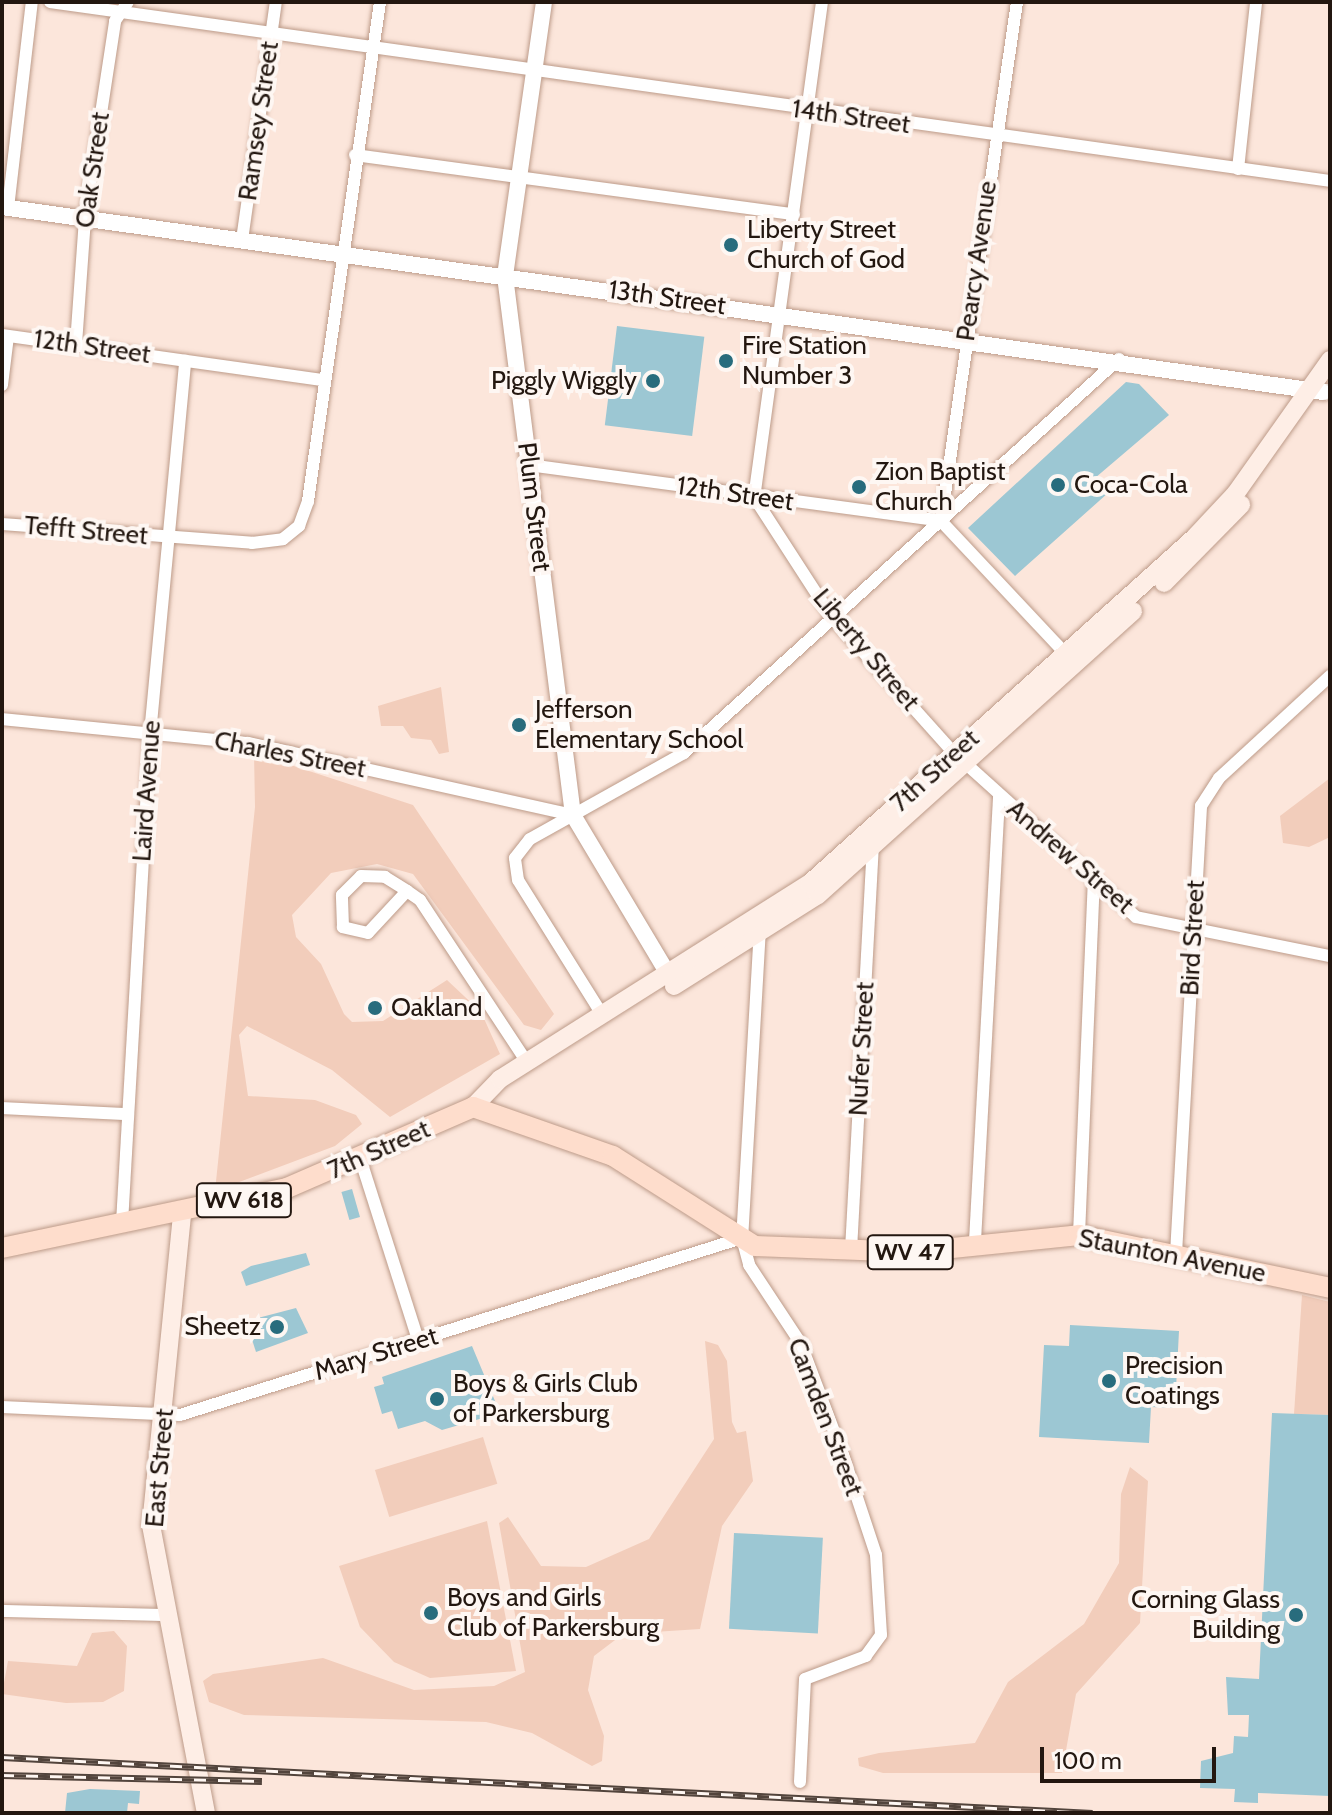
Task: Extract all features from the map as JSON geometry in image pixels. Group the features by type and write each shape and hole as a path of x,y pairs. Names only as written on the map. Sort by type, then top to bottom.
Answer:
{"main road":[{"name":"7th Street","path":"760,926 960,759 1209,541 1324,389 1330,360"},
{"name":"7th Street","path":"2,1248 122,1223 182,1215 361,1161 473,1107 760,926 873,847 1066,654 1236,493 1324,389"},
{"name":"7th Street","path":"473,1107 527,1062 603,1016 672,980"},
{"name":"Staunton Avenue","path":"473,1107 613,1156 755,1246 913,1252 975,1241 1079,1235 1330,1288"},
{"name":"East Street","path":"182,1215 151,1525 206,1813"}],"street":[{"path":"5,207 32,2"},
{"name":"14th Street","path":"50,2 125,7 271,34 535,74 1330,181"},
{"name":"Ramsey Street","path":"242,240 276,2"},
{"name":"Tefft Street","path":"2,524 169,539 283,539 299,526 308,501 339,253 380,2"},
{"name":"Plum Street","path":"544,2 505,276 573,815 672,980"},
{"path":"754,497 779,313 812,112 822,2"},
{"name":"Pearcy Avenue","path":"941,521 994,136 1017,2"},
{"path":"1238,169 1256,2"},
{"name":"Oak Street","path":"76,344 85,218 125,7"},
{"path":"355,155 794,214"},
{"name":"13th Street","path":"5,207 1324,389"},
{"path":"2,385 5,336"},
{"name":"12th Street","path":"5,336 324,380"},
{"path":"603,1016 518,880 515,858 530,839 684,753 831,616 1119,359"},
{"name":"Laird Avenue","path":"122,1223 123,1114 150,734 185,361"},
{"name":"12th Street","path":"529,465 941,521"},
{"name":"Liberty Street","path":"754,497 831,616 960,759 999,796"},
{"path":"941,521 1066,654"},
{"name":"Bird Street","path":"1176,1254 1193,927 1206,795 1330,676"},
{"name":"Charles Street","path":"2,719 248,743 573,815"},
{"path":"975,1241 999,796"},
{"name":"Andrew Street","path":"999,796 1136,917 1330,956"},
{"name":"Nufer Street","path":"851,1250 873,847"},
{"path":"407,891 368,933 343,927 342,895 361,876 385,877 407,891 453,941 527,1062"},
{"path":"1079,1235 1094,879"},
{"name":"Camden Street","path":"760,926 742,1238 749,1265 801,1344 876,1555 881,1635 866,1656 805,1679 800,1782"},
{"path":"2,1108 123,1114"},
{"path":"361,1161 418,1340"},
{"name":"Mary Street","path":"2,1407 163,1416 742,1238"},
{"path":"2,1611 166,1615"}],"shaded area":[{"path":"441,687 449,752 439,754 431,740 411,738 403,726 381,726 378,706"},
{"path":"254,753 413,805 554,1014 541,1030 524,1025 413,874 377,864 331,873 292,915 296,937 321,964 344,1014 352,1022 383,1021 447,980 481,1012 500,1054 390,1117 332,1070 247,1026 239,1035 248,1096 315,1100 356,1115 362,1124 335,1146 215,1191 255,807"},
{"path":"1330,778 1330,837 1309,847 1283,843 1280,816"},
{"path":"1302,1295 1330,1302 1330,1415 1294,1414"},
{"path":"705,1341 718,1345 727,1361 732,1422 737,1433 746,1431 753,1481 722,1526 700,1629 623,1634 594,1656 588,1690 604,1736 602,1761 592,1766 532,1733 486,1722 244,1715 209,1702 203,1681 213,1674 323,1658 414,1690 494,1686 525,1672 499,1523 508,1517 541,1566 586,1567 649,1539 714,1439"},
{"path":"483,1437 497,1484 389,1517 375,1470"},
{"path":"1130,1467 1148,1481 1140,1623 1076,1694 1062,1773 883,1773 859,1766 858,1758 879,1753 975,1743 1008,1682 1084,1624 1119,1563 1121,1494"},
{"name":"Boys and Girls Club of Parkersburg","path":"487,1521 516,1671 430,1678 394,1662 360,1627 339,1566"},
{"path":"114,1631 127,1646 124,1691 103,1702 66,1703 2,1694 8,1661 77,1666 92,1633"}],"building":[{"name":"Piggly Wiggly","path":"617,326 704,337 692,436 605,425"},
{"name":"Coca-Cola","path":"1126,382 1139,384 1169,415 1095,478 1108,493 1015,576 968,528"},
{"path":"352,1189 360,1217 349,1220 341,1192"},
{"name":"Sheetz","path":"306,1253 310,1265 246,1286 241,1272 251,1266"},
{"name":"Sheetz","path":"296,1308 308,1333 256,1352 246,1321"},
{"name":"Precision Coatings","path":"1070,1325 1179,1331 1175,1408 1151,1407 1149,1443 1039,1437 1044,1345 1069,1346"},
{"name":"Boys & Girls Club of Parkersburg","path":"472,1346 500,1413 442,1430 425,1421 398,1429 392,1411 382,1414 374,1387 384,1384 382,1377"},
{"name":"Corning Glass Building","path":"1272,1413 1330,1415 1330,1796 1258,1793 1258,1803 1234,1802 1235,1789 1200,1788 1201,1761 1233,1753 1234,1736 1248,1737 1249,1715 1228,1715 1226,1677 1259,1679"},
{"path":"734,1533 823,1538 818,1634 729,1629"},
{"path":"90,1789 140,1791 139,1804 128,1803 127,1813 65,1813 67,1793"}],"railway":[{"path":"2,1757 1093,1813"},
{"path":"2,1775 262,1781"}],"place":[{"name":"Liberty Street Church of God","path":"731,245"},
{"name":"Fire Station Number 3","path":"726,361"},
{"name":"Piggly Wiggly","path":"653,381"},
{"name":"Coca-Cola","path":"1058,485"},
{"name":"Zion Baptist Church","path":"859,487"},
{"name":"Jefferson Elementary School","path":"519,725"},
{"name":"Oakland","path":"375,1008"},
{"name":"Sheetz","path":"277,1327"},
{"name":"Precision Coatings","path":"1109,1381"},
{"name":"Boys & Girls Club of Parkersburg","path":"437,1399"},
{"name":"Boys and Girls Club of Parkersburg","path":"431,1613"},
{"name":"Corning Glass Building","path":"1296,1615"}]}
